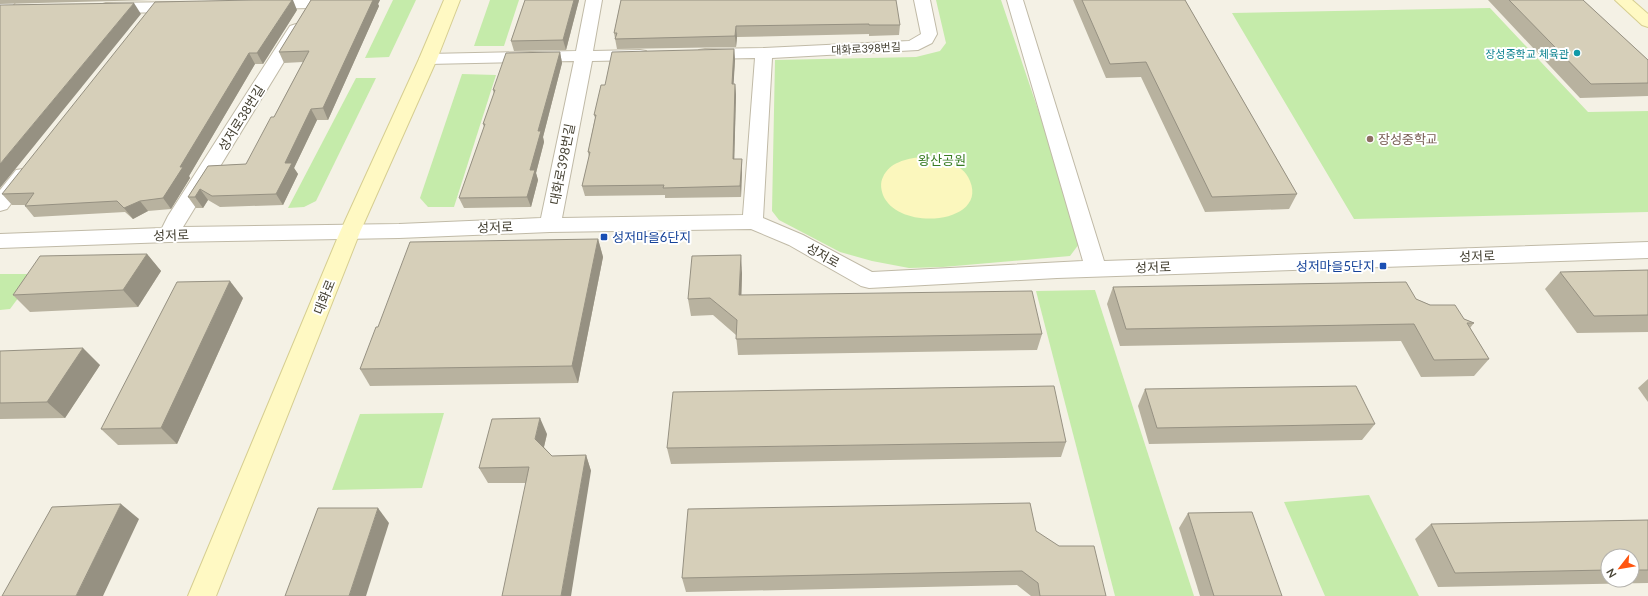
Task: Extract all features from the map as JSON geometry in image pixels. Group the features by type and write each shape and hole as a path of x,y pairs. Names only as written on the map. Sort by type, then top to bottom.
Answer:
{"street":[{"name":"대화로","path":"202,596 350,232 428,59 452,0"},
{"name":"대화로398번길","path":"550,225 594,0"},
{"name":"대화로398번길","path":"686,55 896,47 919,44 926,39 929,34 922,0"},
{"path":"1015,0 1096,269"},
{"path":"1624,0 1648,22"},
{"path":"249,5 312,2"},
{"name":"성저로38번길","path":"169,235 175,221 312,2"},
{"path":"94,8 159,4 195,6"},
{"path":"142,26 159,4"},
{"path":"2,7 24,9"},
{"path":"754,222 764,53"},
{"path":"428,59 655,55"},
{"path":"0,204 34,161"},
{"name":"성저로","path":"0,241 550,225 754,222 796,240 869,280 1096,269 1648,250"}],"green space":[{"path":"393,0 416,0 389,57 365,58"},
{"path":"490,0 519,0 504,46 474,46"},
{"name":"왕산공원","path":"936,0 1001,0 1082,240 1070,256 943,267 909,268 872,261 840,252 779,220 772,211 775,60 916,57 940,51 946,43"},
{"path":"1490,8 1588,112 1648,111 1648,212 1354,219 1232,13"},
{"path":"462,74 496,75 454,207 428,207 420,198"},
{"path":"356,78 376,78 316,201 304,207 288,208"},
{"path":"0,274 36,274 10,309 0,310"},
{"path":"1095,290 1194,596 1115,596 1036,291"},
{"path":"444,413 422,488 332,490 360,414"},
{"path":"1369,495 1419,596 1325,596 1284,502"}],"sand":[{"path":"921,157 935,158 950,162 962,169 970,181 972,195 966,207 954,214 939,218 922,218 905,214 892,207 882,193 881,184 883,177 890,168 899,162"}],"building":[{"path":"292,0 257,53 249,53 180,167 183,167 163,198 140,201 124,208 117,201 25,206 34,193 2,194 155,2"},
{"path":"311,0 373,0 323,108 311,109 285,163 292,163 276,194 212,196 200,189 195,197 188,197 208,166 246,164 271,117 274,117 309,51 279,52"},
{"path":"525,0 574,0 563,40 511,41"},
{"path":"621,0 896,0 900,25 736,26 735,36 615,39 617,33 614,33"},
{"path":"1082,0 1185,0 1297,194 1212,197 1146,62 1110,64"},
{"path":"1509,0 1583,0 1648,60 1648,83 1591,84"},
{"path":"134,3 0,164 0,5"},
{"path":"734,49 732,84 735,84 733,159 742,159 740,186 663,188 664,185 582,186 590,152 588,152 596,115 594,115 601,85 605,85 612,52"},
{"path":"560,52 538,131 541,131 530,170 535,170 527,197 459,198 485,124 483,124 506,53"},
{"path":"598,239 572,366 360,369 376,327 378,327 410,242"},
{"path":"147,254 123,290 13,295 40,256"},
{"path":"741,255 739,295 1032,291 1042,334 736,339 737,320 710,298 688,299 692,256"},
{"path":"1648,270 1648,315 1594,316 1560,272"},
{"path":"230,281 161,428 101,429 177,282"},
{"path":"1406,282 1416,299 1430,305 1455,305 1464,319 1474,323 1467,323 1489,359 1434,360 1414,324 1126,329 1113,287"},
{"path":"83,348 47,402 0,403 0,351"},
{"path":"1054,386 1066,442 667,448 673,392"},
{"path":"1356,386 1375,424 1157,428 1145,389"},
{"path":"540,418 535,439 552,456 586,455 561,596 502,596 529,467 479,468 492,419"},
{"path":"1030,503 1036,531 1059,546 1094,546 1106,596 1040,596 1038,583 1022,571 682,578 688,509"},
{"path":"121,504 76,596 2,596 52,507"},
{"path":"318,508 378,508 349,596 285,596"},
{"path":"1252,512 1282,596 1214,596 1188,513"},
{"path":"1648,520 1648,570 1640,570 1640,548 1600,548 1600,570 1455,573 1431,524"}],"place":[{"name":"장성중학교 체육관","path":"1577,53"},
{"name":"장성중학교","path":"1370,139"},
{"name":"성저마을6단지","path":"604,237"},
{"name":"성저마을5단지","path":"1383,266"}]}
